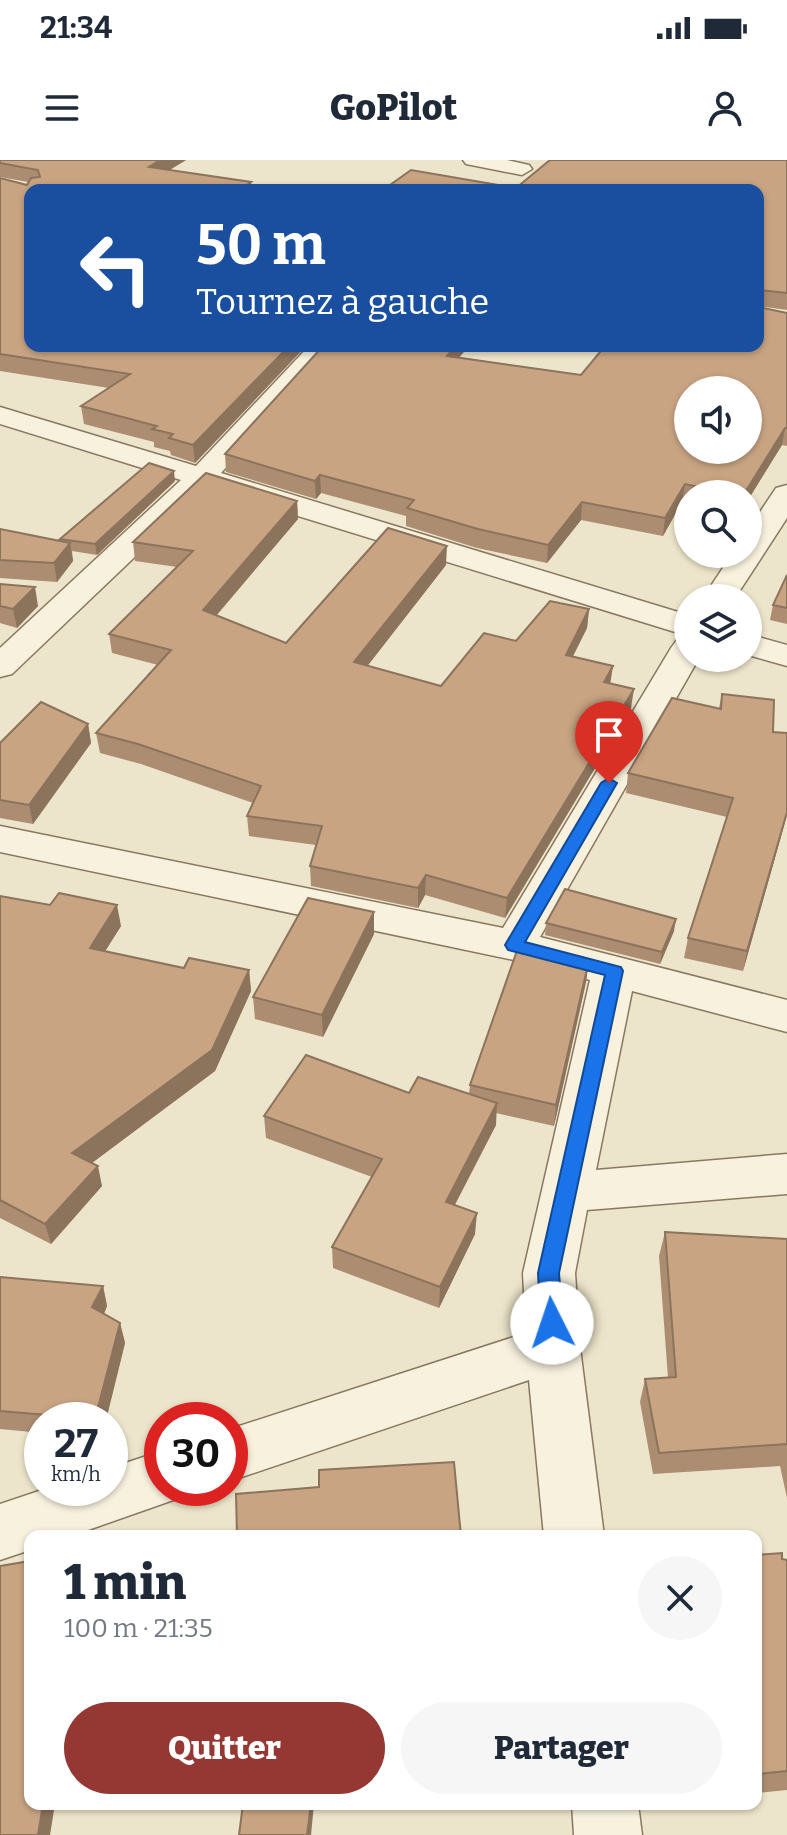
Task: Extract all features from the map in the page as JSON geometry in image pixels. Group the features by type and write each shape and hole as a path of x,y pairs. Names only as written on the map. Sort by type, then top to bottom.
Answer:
{"street":[{"path":"473,160 528,164"},
{"path":"504,184 528,164"},
{"path":"0,667 204,475 317,352"},
{"path":"0,415 204,475 674,622"},
{"path":"762,532 787,494"},
{"path":"30,592 76,596"},
{"path":"762,648 787,656"},
{"path":"514,945 674,672"},
{"path":"0,839 514,945 787,1016"},
{"path":"573,1530 553,1348 549,1273 614,971"},
{"path":"566,1192 787,1174"},
{"path":"248,1449 553,1348"},
{"path":"0,1532 144,1484"},
{"path":"606,1810 608,1835"}],"building":[{"path":"0,160 160,160 149,167 251,182 28,184 31,178 40,177 38,170 0,163"},
{"path":"550,160 787,160 787,293 764,291 764,184 521,184"},
{"path":"411,170 493,184 391,184"},
{"path":"0,178 24,184 24,352 283,352 193,445 169,438 173,434 152,429 157,426 81,406 130,374 0,354"},
{"path":"764,308 787,313 787,428 753,480 674,480 674,503 665,518 582,502 548,545 407,508 414,500 320,475 315,481 225,454 318,352 450,352 447,356 581,375 600,352 764,352"},
{"path":"149,463 174,471 95,544 60,539"},
{"path":"206,473 297,501 203,610 286,643 388,528 447,546 354,662 441,686 484,633 516,641 550,601 589,609 566,655 613,666 604,682 634,689 507,898 426,875 418,888 310,866 322,826 247,816 261,786 96,733 171,650 109,634 193,551 133,542"},
{"path":"0,529 70,543 54,563 0,560"},
{"path":"787,575 787,608 773,605"},
{"path":"0,584 35,587 13,609 0,606"},
{"path":"722,694 774,700 773,732 787,733 787,812 747,951 688,938 733,798 628,773 672,698 721,709"},
{"path":"41,702 88,724 29,805 0,800 0,743"},
{"path":"565,889 676,919 662,952 546,923"},
{"path":"59,893 117,905 90,948 184,968 189,958 249,970 212,1050 72,1153 98,1166 45,1224 0,1200 0,896 50,905"},
{"path":"308,898 374,912 322,1015 253,997"},
{"path":"520,942 589,960 556,1105 470,1085"},
{"path":"306,1055 409,1093 418,1077 497,1103 446,1202 477,1213 440,1287 332,1247 382,1159 264,1116"},
{"path":"665,1232 787,1239 787,1444 659,1453 645,1379 676,1377"},
{"path":"0,1277 103,1286 92,1307 120,1323 99,1402 24,1402 24,1413 0,1411"},
{"path":"454,1462 460,1530 237,1530 236,1506 248,1506 248,1493 319,1487 319,1470"},
{"path":"782,1553 782,1559 787,1560 787,1771 762,1773 762,1555"},
{"path":"24,1562 24,1810 42,1810 38,1835 0,1835 0,1566"},
{"path":"242,1810 310,1810 307,1835 239,1835"}],"route":[{"path":"552,1323 549,1273 614,971 514,945 609,783"}]}
